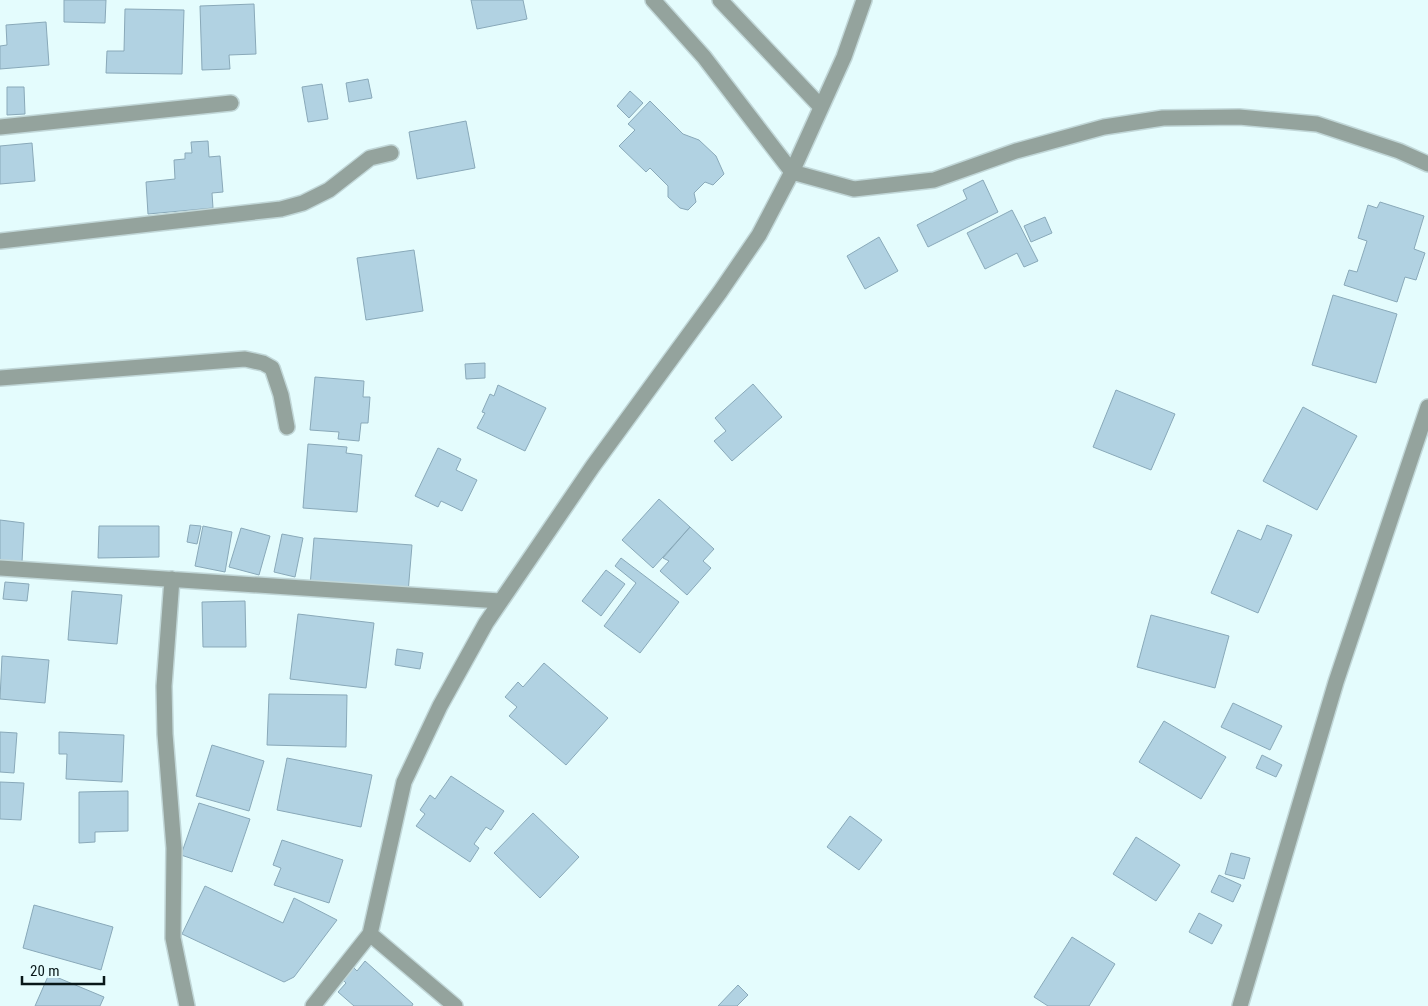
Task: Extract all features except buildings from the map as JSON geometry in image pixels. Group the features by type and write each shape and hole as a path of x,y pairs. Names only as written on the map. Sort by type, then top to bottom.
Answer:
{"street":[{"path":"654,0 704,57 792,172 854,189 934,180 1016,152 1104,127 1163,118 1239,116 1317,124 1399,151 1428,164"},
{"path":"720,0 821,107"},
{"path":"313,1006 370,934 404,782 440,706 500,601 593,466 759,234 792,172 844,57 864,0"},
{"path":"0,127 232,103"},
{"path":"0,241 280,209 302,203 329,190 370,158 391,153"},
{"path":"0,378 246,359 263,363 272,368 281,395 287,427"},
{"path":"1240,1006 1336,682 1428,407"},
{"path":"0,568 500,601"},
{"path":"172,579 164,686 165,734 174,848 173,938 186,1006"},
{"path":"370,934 455,1006"}]}
